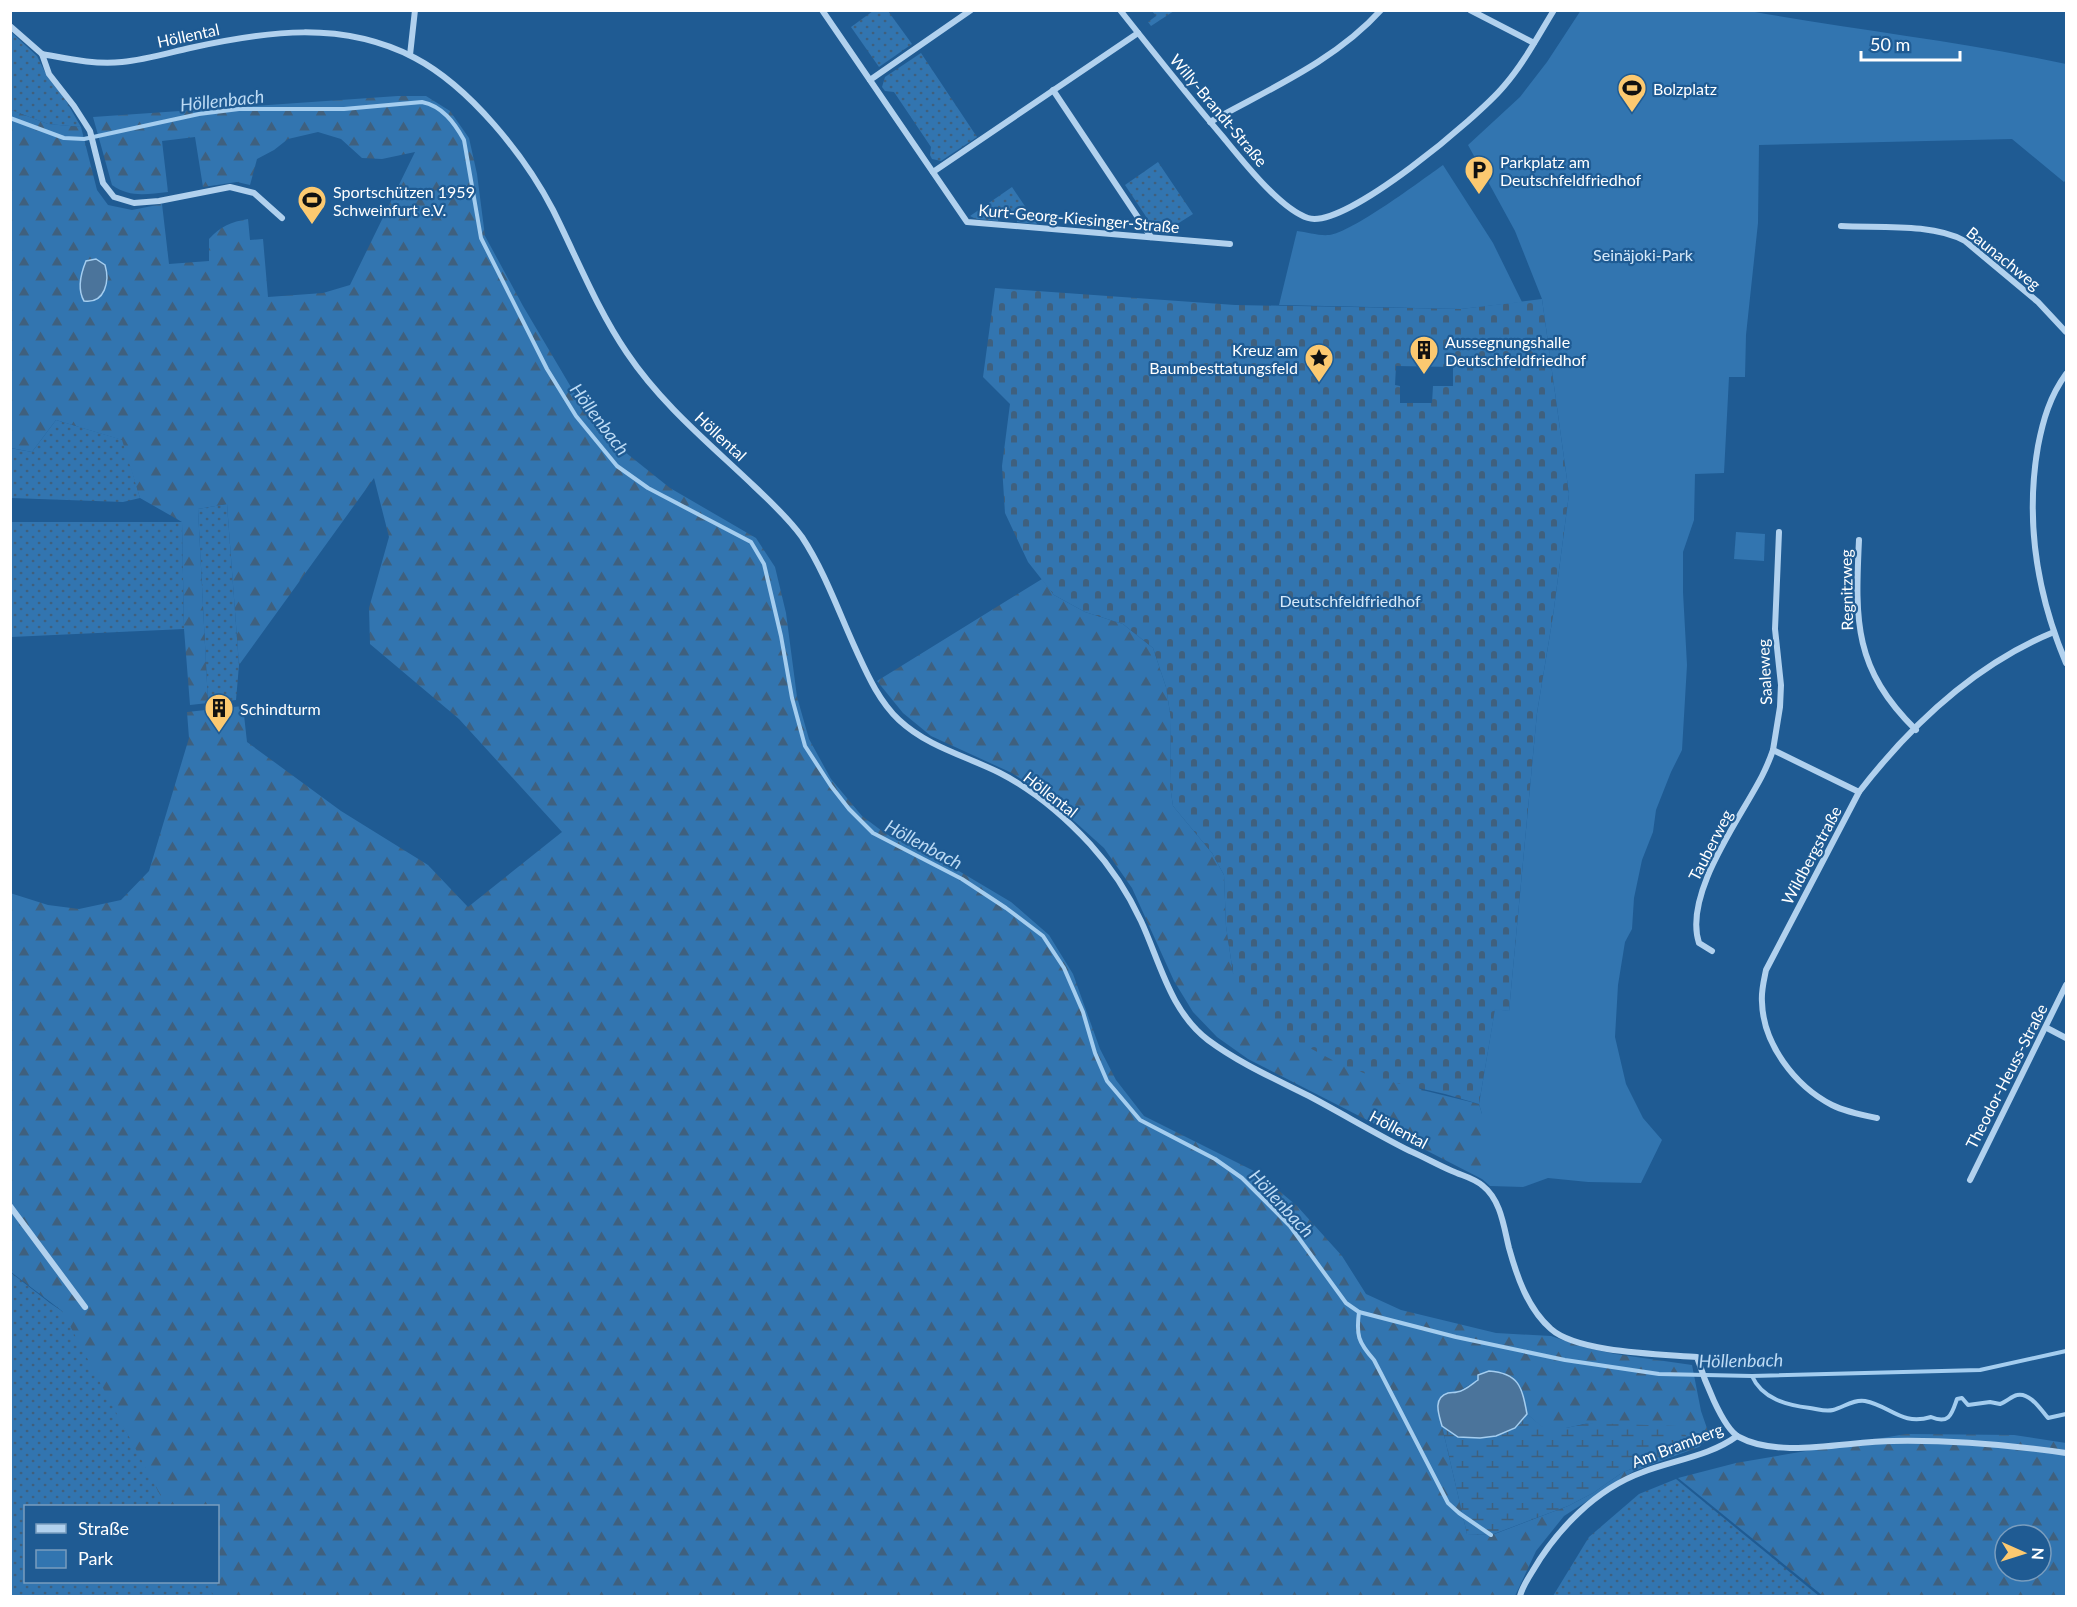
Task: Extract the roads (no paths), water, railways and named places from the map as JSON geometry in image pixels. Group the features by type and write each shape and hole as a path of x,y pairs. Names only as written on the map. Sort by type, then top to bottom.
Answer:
{"street":[{"path":"410,55 415,10"},
{"name":"Kurt-Georg-Kiesinger-Straße","path":"822,10 967,222 1230,244"},
{"path":"870,80 971,10"},
{"name":"Willy-Brandt-Straße","path":"1120,10 1169,75 1254,174 1292,208 1307,218 1315,219 1326,218 1360,200 1443,144 1473,118 1504,86 1521,65 1534,43"},
{"path":"1210,122 1312,66 1349,41 1381,10"},
{"path":"1470,10 1534,43 1554,10"},
{"path":"10,26 42,54 49,74 90,131 103,183 114,197 134,203 159,201 230,187 254,193 282,218"},
{"name":"Höllental","path":"42,54 87,62 117,63 230,39 303,31 356,37 410,55 454,84 486,115 512,147 550,205 588,284 627,352 662,398 772,503 800,535 831,591 871,682 896,718 926,741 1003,774 1054,810 1084,837 1120,883 1141,922 1161,973 1181,1010 1201,1035 1232,1057 1394,1143 1485,1187 1499,1209 1522,1288 1543,1320 1558,1334 1599,1347 1697,1357 1707,1385 1730,1429 1737,1436"},
{"path":"933,172 1138,33"},
{"path":"1053,90 1151,237"},
{"name":"Baunachweg","path":"1840,226 1953,234 1965,241 2027,293 2067,332"},
{"path":"2067,374 2054,392 2043,421 2032,503 2037,570 2054,632 2067,663"},
{"name":"Saaleweg","path":"1773,750 1781,685 1775,629 1779,532"},
{"name":"Regnitzweg","path":"1859,540 1857,597 1861,640 1872,670 1888,698 1916,730"},
{"name":"Wildbergstraße","path":"1877,1118 1832,1105 1797,1078 1781,1059 1772,1041 1762,1002 1766,970 1859,792 1890,756 1951,696 2014,651 2054,632"},
{"path":"1773,750 1859,792"},
{"name":"Tauberweg","path":"1712,951 1699,943 1696,934 1697,906 1701,891 1763,775 1773,750"},
{"name":"Theodor-Heuss-Straße","path":"1970,1180 2067,985"},
{"path":"2047,1028 2067,1038"},
{"path":"10,1206 85,1307"},
{"name":"Am Bramberg","path":"1520,1596 1537,1563 1562,1530 1596,1498 1641,1472 1725,1445 1737,1436 1764,1446 1789,1448 1896,1440 2023,1447 2067,1453"}],"waterway":[{"name":"Höllenbach","path":"10,118 64,138 84,139 199,114 239,109 344,109 422,102 441,111 452,121 464,140 481,238 547,369 576,416 617,466 648,488 751,542 764,564 781,636 792,698 805,746 831,786 849,809 873,833 962,879 1043,936 1064,968 1083,1012 1095,1053 1107,1081 1140,1120 1215,1159 1242,1178 1290,1226 1346,1303 1359,1312 1456,1337 1565,1360 1659,1374 1752,1376 1980,1370 2066,1351"},
{"path":"1359,1312 1358,1333 1361,1343 1374,1360 1448,1503 1491,1535"},
{"path":"1752,1376 1756,1384 1776,1400 1824,1411 1857,1401 1865,1401 1912,1419 1931,1417 1942,1420 1949,1416 1957,1399 1962,1398 1968,1405 1990,1402 2000,1404 2022,1395 2035,1402 2048,1418 2066,1414"}],"place":[{"name":"Bolzplatz","path":"1632,114"},
{"name":"Parkplatz am Deutschfeldfriedhof","path":"1479,196"},
{"name":"Sportschützen 1959 Schweinfurt e.V.","path":"312,226"},
{"name":"Aussegnungshalle Deutschfeldfriedhof","path":"1424,376"},
{"name":"Kreuz am Baumbesttatungsfeld","path":"1319,384"},
{"name":"Schindturm","path":"219,734"}],"park label":[{"name":"Seinäjoki-Park","path":"1643,254"},
{"name":"Deutschfeldfriedhof","path":"1350,600"}]}
